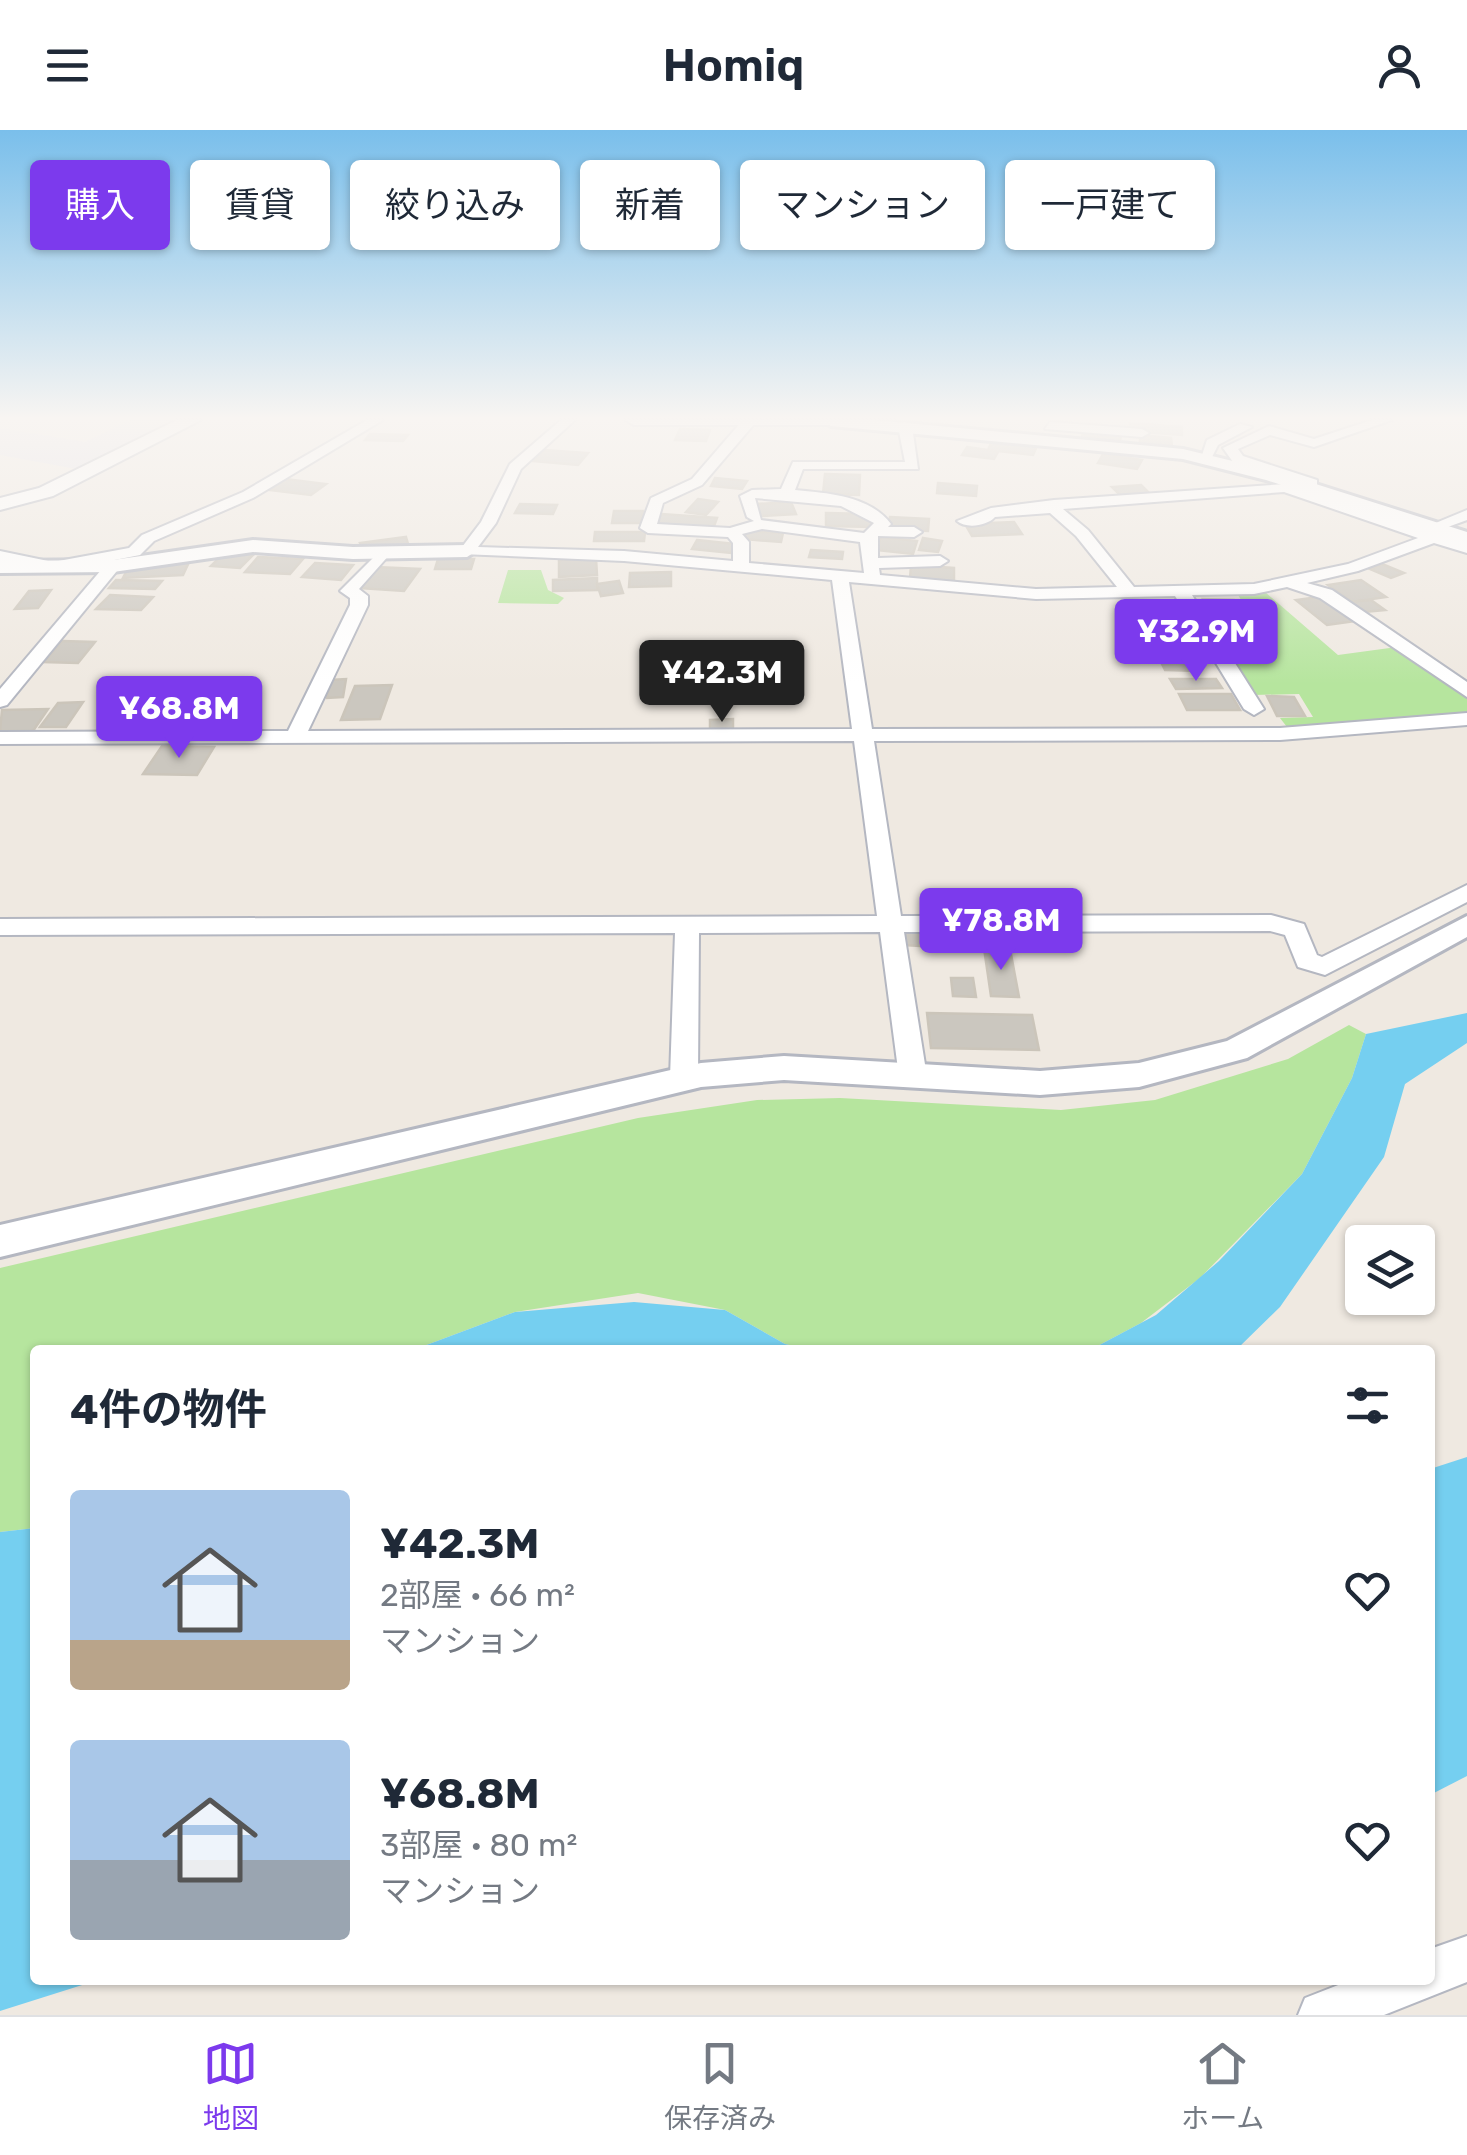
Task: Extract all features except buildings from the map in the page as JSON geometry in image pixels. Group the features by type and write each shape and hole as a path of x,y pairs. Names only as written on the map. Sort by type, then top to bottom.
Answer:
{"street":[{"path":"0,556 53,568 134,552 148,538 218,508"},
{"path":"467,550 495,508"},
{"path":"654,508 648,528 732,533 762,524 873,535 914,532"},
{"path":"751,508 754,517"},
{"path":"871,508 883,524 873,535 872,573"},
{"path":"965,520 1053,508 1082,533 1129,591"},
{"path":"1357,508 1467,538"},
{"path":"1366,508 1436,530"},
{"path":"1377,508 1436,530 1467,548"},
{"path":"872,573 1036,594 1294,584 1467,515"},
{"path":"732,533 741,542 741,569"},
{"path":"0,567 113,566 253,546 624,556 840,579 940,561"},
{"path":"295,736 359,605 359,596 348,591 383,552"},
{"path":"0,701 113,566"},
{"path":"840,579 913,1077"},
{"path":"1294,584 1326,594 1467,691"},
{"path":"1181,591 1254,709"},
{"path":"0,738 1280,734 1467,720"},
{"path":"0,928 1271,923 1294,930 1308,961 1325,966 1467,892"},
{"path":"0,1241 684,1078 784,1068 1040,1083 1139,1074 1236,1050 1467,925"},
{"path":"684,1078 687,927"},
{"path":"1435,1972 1467,1959"},
{"path":"1322,2015 1400,1985"}],"green space":[{"path":"508,570 541,570 548,590 564,598 558,604 498,603"},
{"path":"1265,592 1338,655 1397,647 1467,695 1467,715 1287,727 1280,718 1313,717 1299,694 1253,695 1223,646 1270,645 1238,595"},
{"path":"1349,1025 1366,1034 1352,1078 1302,1174 1200,1278 1141,1323 1099,1345 790,1345 725,1310 638,1293 515,1312 426,1345 30,1345 30,1529 0,1532 0,1268 638,1118 757,1100 840,1098 1061,1110 1155,1100 1288,1059"}],"water":[{"path":"1467,1013 1467,1043 1405,1084 1384,1157 1280,1307 1241,1345 1099,1345 1156,1315 1219,1261 1302,1174 1352,1078 1366,1034"},
{"path":"634,1302 725,1310 789,1345 426,1345 515,1312"},
{"path":"1467,1457 1467,1776 1435,1792 1435,1467"},
{"path":"30,1529 30,1985 82,1985 0,2011 0,1532"}]}
